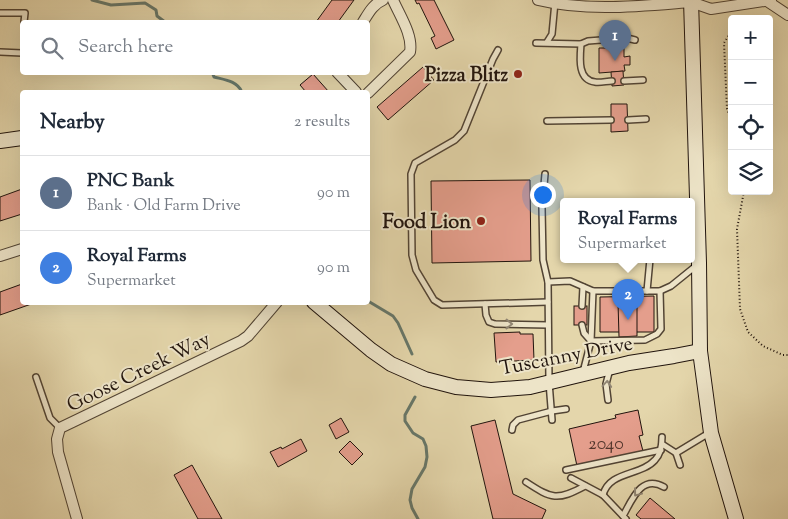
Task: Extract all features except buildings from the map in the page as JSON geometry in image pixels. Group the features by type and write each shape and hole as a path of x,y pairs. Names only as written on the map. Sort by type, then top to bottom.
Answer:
{"main road":[{"path":"693,1 700,351 711,432 736,519"},
{"path":"0,141 20,138"},
{"name":"Tuscanny Drive","path":"318,305 384,360 406,372 456,387 491,390 530,387 610,368 700,351"}],"street":[{"path":"364,20 371,9 383,0"},
{"path":"370,91 410,52 411,46 408,35 393,0"},
{"path":"538,0 612,8 693,1 711,9 769,0 788,15"},
{"path":"340,75 354,90"},
{"path":"0,256 20,250"},
{"name":"Goose Creek Way","path":"77,519 58,452 57,439 60,428 241,341 248,336 275,305"}],"lane":[{"path":"547,42 552,34 555,2"},
{"path":"0,13 25,13 24,20"},
{"path":"536,42 581,44 588,41 627,38 634,40"},
{"path":"581,44 581,70 586,77 593,82 612,81"},
{"path":"498,50 464,130 455,140 415,163 411,174 412,255 416,270 434,300 442,305 548,302"},
{"path":"0,52 20,53"},
{"path":"624,81 643,80"},
{"path":"628,120 646,119"},
{"path":"547,121 611,120"},
{"path":"545,174 542,208 543,260 548,282 549,382 552,420"},
{"path":"647,291 650,263"},
{"path":"548,282 570,281 593,291 660,291 671,286 699,263"},
{"path":"582,306 583,287"},
{"path":"583,374 591,341 593,291"},
{"path":"582,325 584,333 591,341 645,340 657,334 661,328 660,291"},
{"path":"485,304 489,322 495,324 548,325"},
{"path":"608,400 606,384 610,368"},
{"path":"36,377 50,418 60,428"},
{"path":"512,430 518,420 552,411 566,410"},
{"path":"676,453 711,432"},
{"path":"603,495 605,488 610,483 654,462 661,447 662,437"},
{"path":"566,470 661,447 676,453"},
{"path":"676,453 680,466"},
{"path":"571,478 603,495 624,518 642,487 654,483 664,487"},
{"path":"526,482 543,493 559,497 585,486"}],"path":[{"path":"728,36 724,43 728,112"},
{"path":"743,195 737,229 740,309 748,332 764,346 783,355 788,355"}],"waterway":[{"path":"92,0 111,5 145,3 156,10 157,16 162,20"},
{"path":"213,75 214,77 234,83 241,90"},
{"path":"370,302 393,316 412,354"},
{"path":"415,397 405,415 405,421 413,433 423,439 426,446 427,457 425,467 412,489 410,500 418,519"}],"place":[{"name":"PNC Bank","path":"615,61"},
{"name":"Pizza Blitz","path":"518,74"},
{"name":"Food Lion","path":"481,221"},
{"name":"Royal Farms","path":"628,320"}]}
